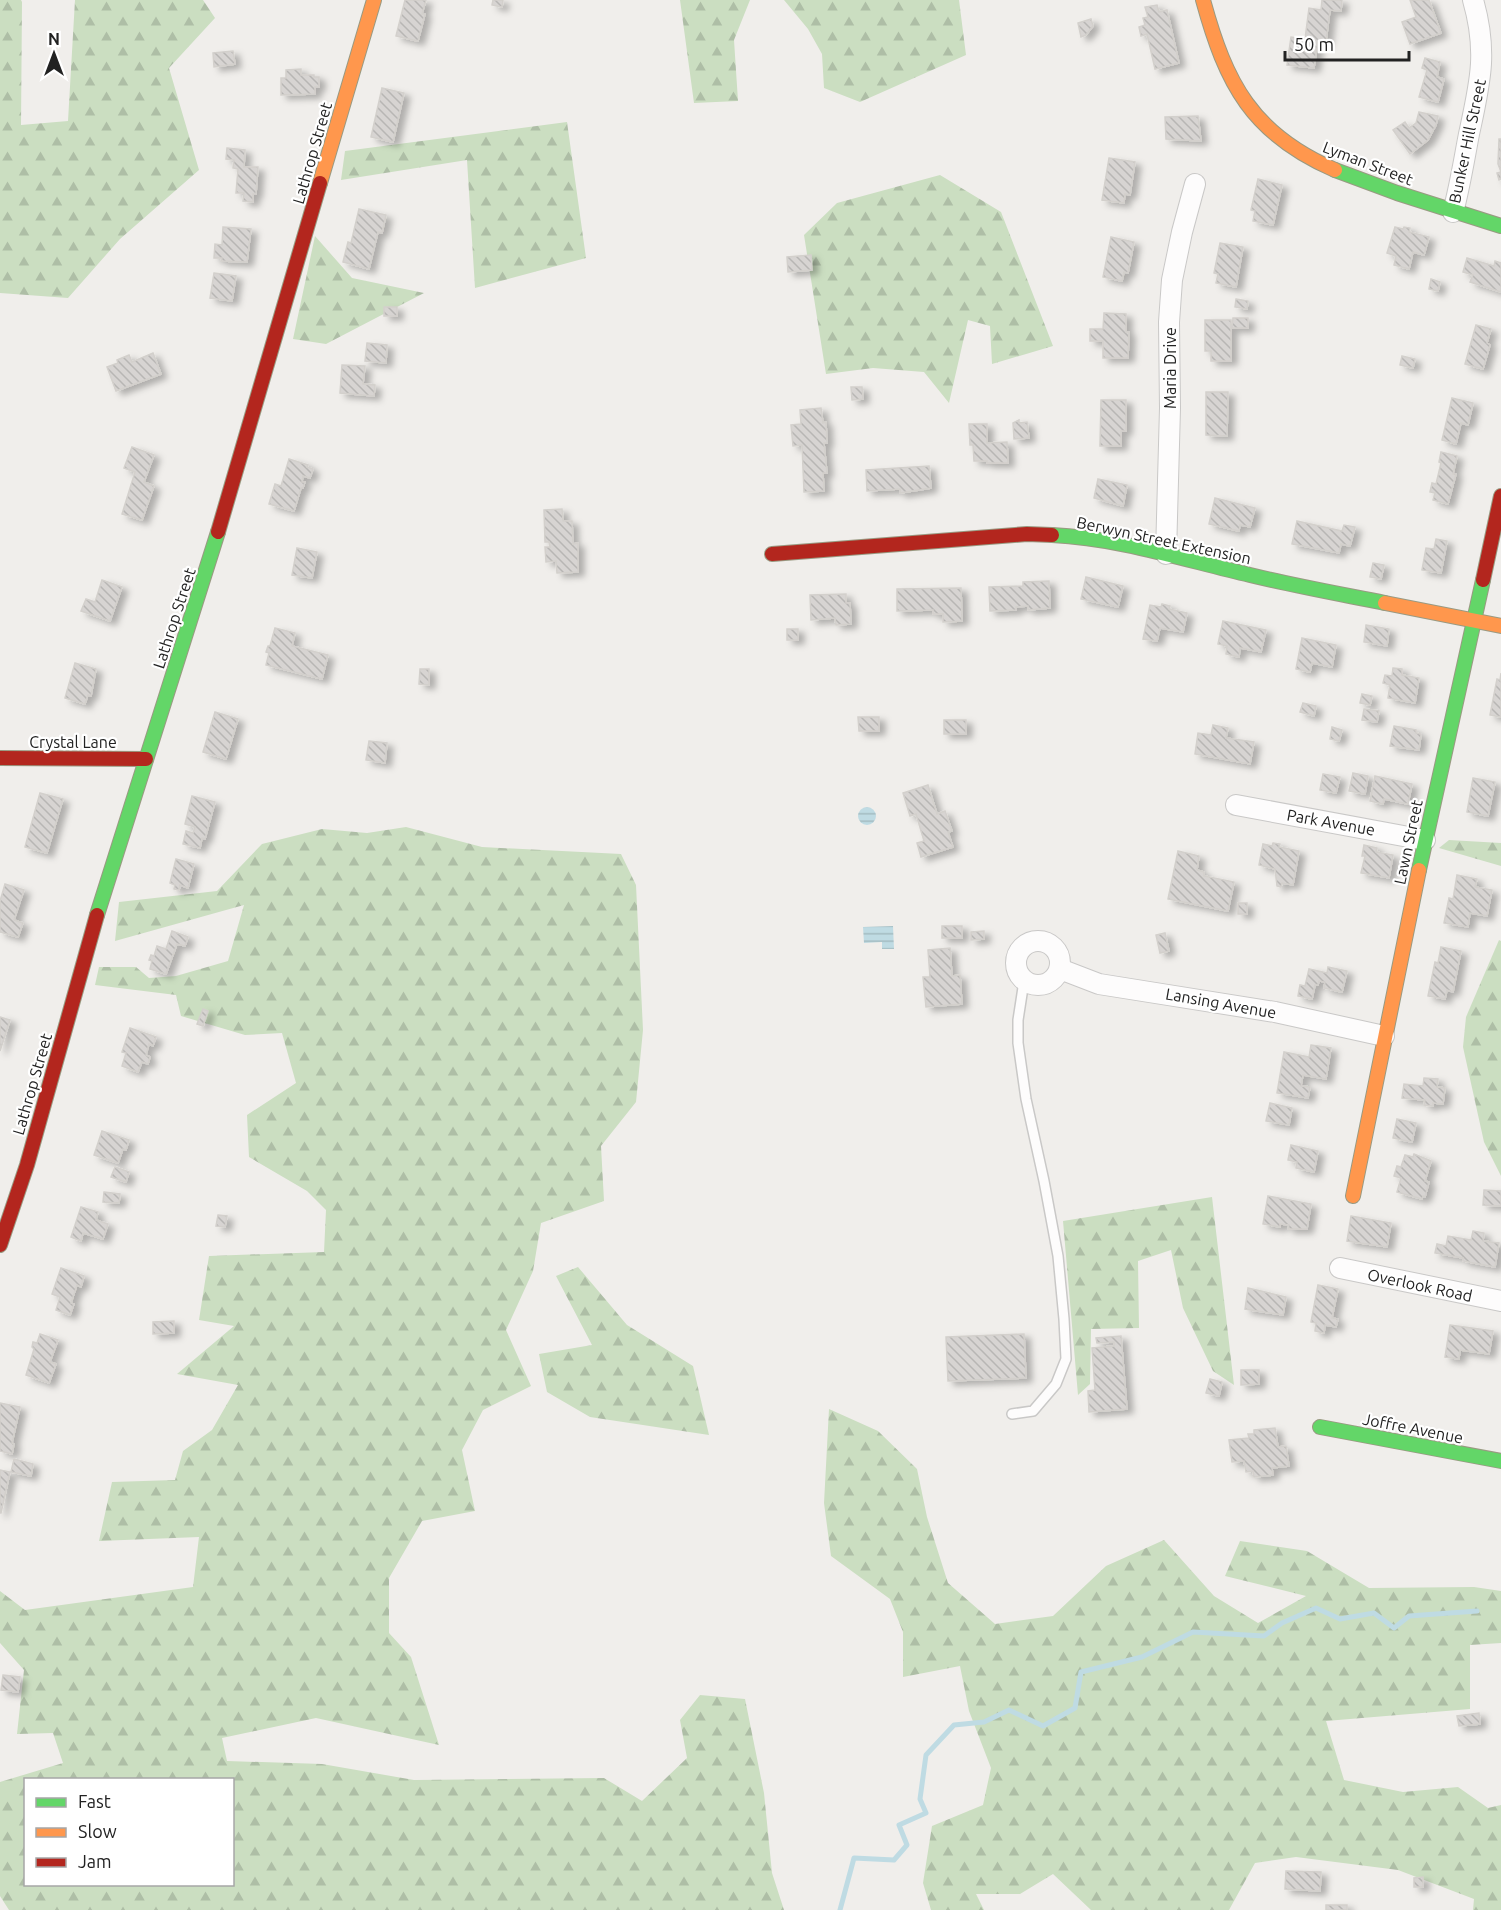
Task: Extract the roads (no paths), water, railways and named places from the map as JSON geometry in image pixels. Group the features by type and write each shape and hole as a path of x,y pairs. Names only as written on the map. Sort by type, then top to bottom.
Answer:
{"street":[{"name":"Lathrop Street","path":"0,1245 27,1165 107,879 204,580 374,0"},
{"name":"Lyman Street","path":"1203,0 1212,33 1230,78 1266,128 1300,153 1338,172 1452,212 1501,226"},
{"name":"Bunker Hill Street","path":"1452,212 1462,177 1482,66 1480,29 1473,0"},
{"name":"Maria Drive","path":"1166,554 1170,408 1169,322 1172,280 1195,184"},
{"name":"Lawn Street","path":"1353,1196 1425,840 1501,496"},
{"name":"Berwyn Street Extension","path":"772,554 1027,534 1078,536 1166,554 1252,576 1501,626"},
{"name":"Crystal Lane","path":"0,758 146,759"},
{"name":"Park Avenue","path":"1236,805 1425,840"},
{"path":"1037,941 1051,945 1059,956 1060,969 1051,982 1038,986 1024,981 1016,968 1016,960 1023,947 1037,941"},
{"name":"Lansing Avenue","path":"1060,969 1099,984 1275,1012 1384,1036"},
{"name":"Overlook Road","path":"1340,1268 1501,1301"},
{"name":"Joffre Avenue","path":"1320,1427 1501,1461"}],"lane":[{"path":"1012,1414 1033,1411 1056,1384 1066,1359 1058,1256 1026,1099 1018,1043 1018,1020 1024,981"}],"water":[{"path":"863,807 871,807 876,812 874,823 863,825 858,820 858,812"},
{"path":"893,926 894,949 882,949 882,942 864,943 863,927"}],"waterway":[{"path":"840,1910 854,1858 894,1860 907,1845 899,1825 926,1813 920,1799 926,1755 954,1725 984,1722 1009,1710 1043,1726 1075,1708 1081,1672 1142,1657 1193,1632 1264,1636 1282,1623 1316,1608 1340,1619 1374,1613 1394,1628 1409,1616 1477,1611"}]}
